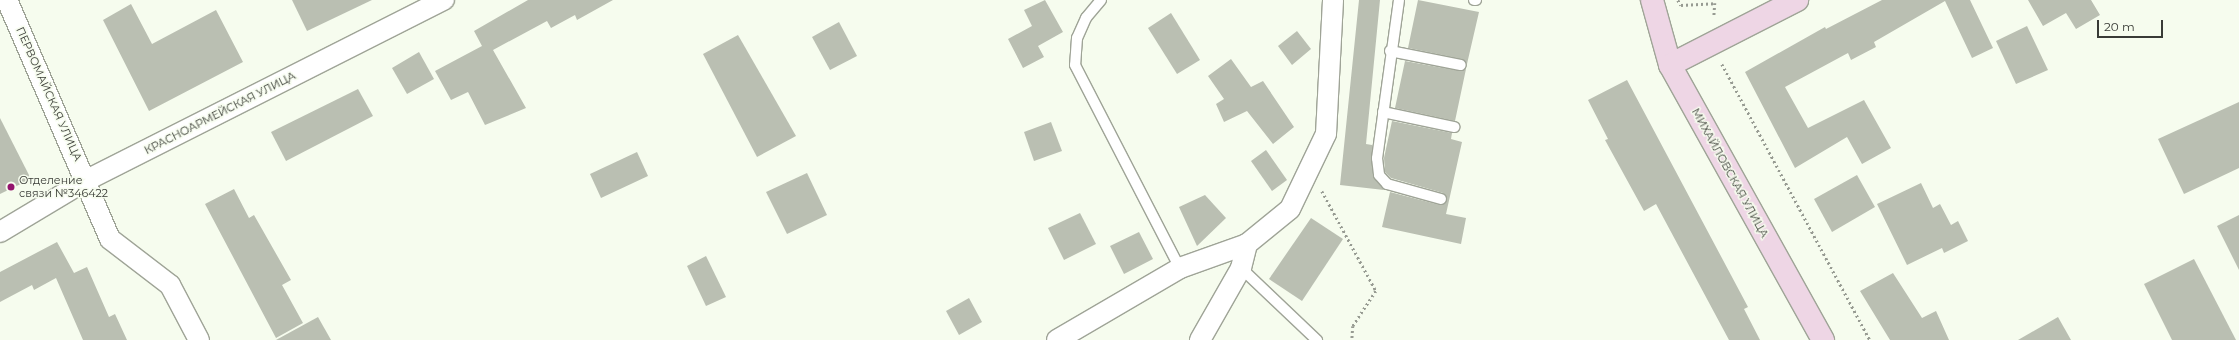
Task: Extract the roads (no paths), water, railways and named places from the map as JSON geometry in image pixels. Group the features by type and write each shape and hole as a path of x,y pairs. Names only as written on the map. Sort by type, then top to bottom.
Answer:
{"main road":[{"name":"МИХАЙЛОВСКАЯ УЛИЦА","path":"1652,0 1670,65 1822,340"},
{"path":"1670,65 1712,46 1797,0"}],"street":[{"name":"ПЕРВОМАЙСКАЯ УЛИЦА","path":"7,0 87,180 110,239 170,285 199,340"},
{"name":"КРАСНОАРМЕЙСКАЯ УЛИЦА","path":"0,232 87,180 444,0"},
{"path":"1057,340 1180,268 1248,244 1290,209 1326,134 1333,0"},
{"path":"1200,340 1241,268 1248,244"}],"lane":[{"path":"1101,0 1086,18 1077,38 1075,65 1180,268"},
{"path":"1399,0 1390,51 1383,112 1379,174 1387,184 1441,198"},
{"path":"1390,51 1461,65"},
{"path":"1383,112 1454,127"},
{"path":"1241,268 1317,340"}],"place":[{"name":"Отделение связи №346422","path":"11,187"}]}
